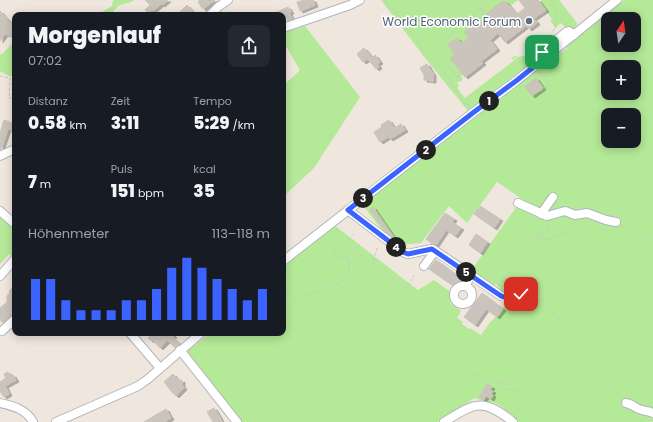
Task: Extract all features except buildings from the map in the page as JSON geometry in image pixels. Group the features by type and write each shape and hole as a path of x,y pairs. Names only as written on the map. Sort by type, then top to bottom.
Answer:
{"street":[{"path":"213,12 228,0"},
{"path":"286,27 350,5 360,0"},
{"path":"286,260 474,112 511,85 542,52 574,35 617,0"},
{"path":"0,156 12,150"},
{"path":"545,215 553,197"},
{"path":"518,203 545,215 565,211 579,215 587,213 616,222"},
{"path":"348,210 403,252 408,254 432,249 501,296"},
{"path":"0,211 12,221"},
{"path":"424,266 435,251"},
{"path":"0,276 12,262"},
{"path":"466,272 468,281 466,286"},
{"path":"2,331 12,322"},
{"path":"133,336 160,368"},
{"path":"56,422 138,386 197,336"},
{"path":"180,350 237,422"},
{"path":"0,403 19,409 27,414 33,422"},
{"path":"626,403 633,405 640,410 653,413"},
{"path":"444,422 466,408 478,405 496,409 513,422"}],"path":[{"path":"385,0 387,4 395,11 402,24 416,39 426,55 447,74 461,99 474,112"},
{"path":"461,82 442,56 440,52 440,45 442,41 481,8 485,0"},
{"path":"552,0 557,18 553,32"},
{"path":"481,8 482,13 491,23"},
{"path":"539,72 549,85 540,91"},
{"path":"458,78 462,74"},
{"path":"0,76 10,77 9,98 12,97"},
{"path":"538,237 547,240 572,230 575,228 576,224 573,214"},
{"path":"492,290 502,281 532,239 542,236 549,226 550,220 545,215"},
{"path":"616,222 653,240"},
{"path":"355,233 334,251 334,255 342,259 348,256 360,245"},
{"path":"376,248 373,262 377,267"},
{"path":"354,250 406,288 414,275"},
{"path":"286,292 293,299 297,299 347,280 350,276 348,256"},
{"path":"501,296 507,298 516,295 530,294 544,301 626,403"},
{"path":"472,374 496,383 501,388 518,391 523,394"},
{"path":"496,383 506,381 513,377"}],"green space":[{"path":"113,0 134,0 117,7 114,12 102,12 112,6"},
{"path":"381,0 518,0 510,6 503,1 487,15 492,22 485,27 478,21 465,31 469,38 462,43 457,38 448,45 455,55 451,58 463,74 461,76 463,79 457,83 459,86 457,88 465,98 517,58 516,57 513,60 512,58 514,56 519,57 526,55 528,58 535,53 539,57 468,111"},
{"path":"542,0 559,0 577,23 576,27 566,28 561,23 555,28 550,21 552,19 540,2"},
{"path":"624,0 653,0 653,422 519,422 498,404 475,398 437,422 242,422 187,351 207,336 286,336 286,265 334,225 418,290 434,280 452,293 453,298 450,303 461,311 457,318 469,329 470,328 481,335 491,321 496,316 498,317 512,291 508,290 504,295 499,293 500,289 496,284 491,287 470,272 522,199 497,182 467,223 449,206 421,243 398,245 387,237 362,204 538,68 539,69 567,48 566,46 576,37 601,18 601,52 641,52 641,12 608,12"},
{"path":"305,26 360,97 314,168 286,194 286,83 300,70 286,46 286,32"},
{"path":"12,44 12,76 0,71 0,54 2,54"},
{"path":"0,214 12,224 12,256 9,254 0,264"}],"place":[{"name":"World Economic Forum","path":"529,21"}],"route":[{"path":"521,294 507,298 501,296 432,249 408,254 403,252 348,210 546,57 542,52"}]}
